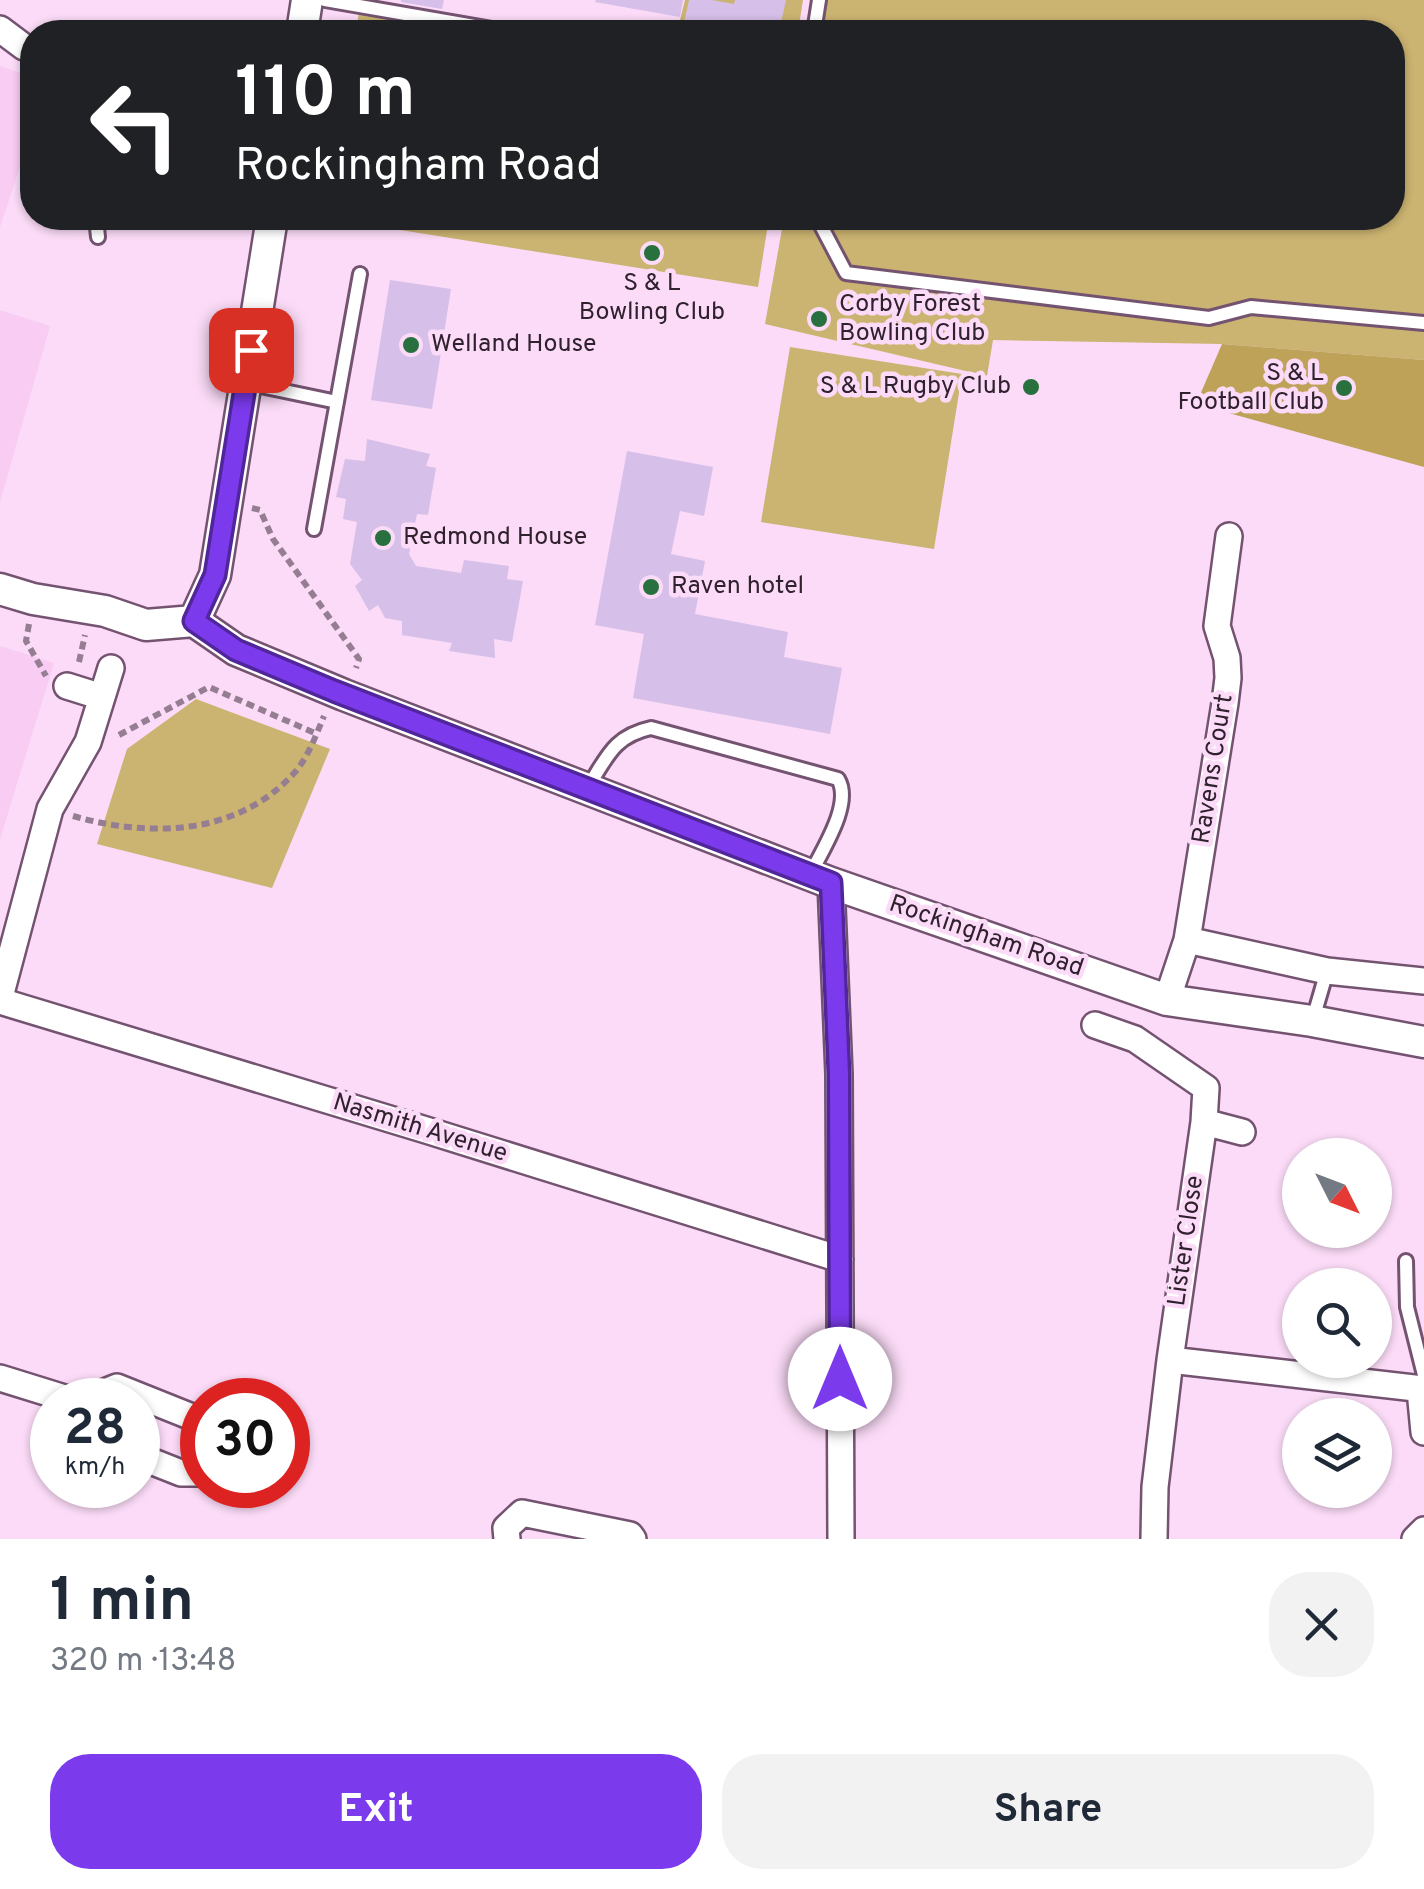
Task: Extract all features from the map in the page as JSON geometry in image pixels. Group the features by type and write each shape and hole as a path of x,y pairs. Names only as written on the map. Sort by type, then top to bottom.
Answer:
{"street":[{"path":"0,589 32,599 91,608 146,625 194,621 215,575 270,230"},
{"name":"Ravens Court","path":"1167,1000 1187,940 1228,678 1218,626 1229,536"},
{"name":"Rockingham Road","path":"194,621 236,650 339,693 820,879 1167,1000 1424,1042"},
{"path":"0,999 50,809 88,742 110,668"},
{"path":"70,687 102,697"},
{"path":"820,879 839,1074 841,1539"},
{"path":"1187,940 1327,971 1424,981"},
{"name":"Nasmith Avenue","path":"0,999 840,1260"},
{"path":"1095,1025 1135,1038 1206,1088 1204,1122 1242,1132"},
{"name":"Lister Close","path":"1154,1539 1155,1487 1170,1360 1204,1122"},
{"path":"1170,1360 1423,1385 1424,1432"},
{"path":"0,1378 30,1387"},
{"path":"507,1539 506,1528 522,1513 633,1539"},
{"path":"1415,1539 1424,1530"}],"lane":[{"path":"324,0 440,20"},
{"path":"97,230 98,237"},
{"path":"824,230 846,273 1209,318 1252,308 1424,323"},
{"path":"314,529 360,274"},
{"path":"246,382 337,402"},
{"path":"587,789 614,745 632,732 650,728 838,778 844,789 842,806 820,879"},
{"path":"1312,1021 1327,971"},
{"path":"1406,1261 1407,1307 1423,1385"}],"path":[{"path":"50,809 144,830 208,824 242,812 296,771 359,658 273,539 260,510 226,504"},
{"path":"70,687 91,608"},
{"path":"88,742 100,745 209,688 316,734"}],"shaded area":[{"path":"685,0 803,0 800,20 680,20"},
{"path":"821,0 1424,0 1424,360 1222,344 993,340 987,376 765,324 782,230 1405,230 1405,20 818,20"},
{"path":"359,12 415,20 358,20"},
{"path":"0,66 20,73 20,166 0,227"},
{"name":"S & L Bowling Club","path":"400,230 767,230 758,287"},
{"path":"0,310 50,326 0,502"},
{"path":"1222,344 1424,360 1424,467 1196,404"},
{"path":"790,347 962,374 934,549 761,522"},
{"path":"0,646 54,663 0,839"},
{"path":"196,699 330,749 272,888 97,844 127,749"}],"building":[{"path":"401,0 444,0 442,9"},
{"path":"596,0 683,0 680,17"},
{"path":"689,0 734,4 735,0 786,0 782,20 685,20"},
{"name":"Welland House","path":"390,280 451,289 432,409 371,400"},
{"name":"Redmond House","path":"367,439 430,454 426,466 436,468 428,515 417,514 409,554 416,566 461,573 464,560 509,566 507,579 523,581 512,642 494,639 495,658 449,651 452,643 402,635 402,621 385,618 378,605 369,611 355,586 362,580 350,564 357,522 343,519 346,499 336,497 345,459 365,461"},
{"name":"Raven hotel","path":"627,451 713,467 704,516 680,511 671,554 705,561 695,614 788,632 784,657 842,668 830,734 633,698 644,634 595,625"}],"place":[{"name":"S & L Bowling Club","path":"652,253"},
{"name":"Corby Forest Bowling Club","path":"819,319"},
{"name":"Welland House","path":"411,345"},
{"name":"S & L Rugby Club","path":"1031,387"},
{"name":"S & L Football Club","path":"1344,388"},
{"name":"Redmond House","path":"383,538"},
{"name":"Raven hotel","path":"651,587"}],"route":[{"path":"251,350 215,575 194,621 236,650 334,691 831,883 839,1074 840,1379"}]}
